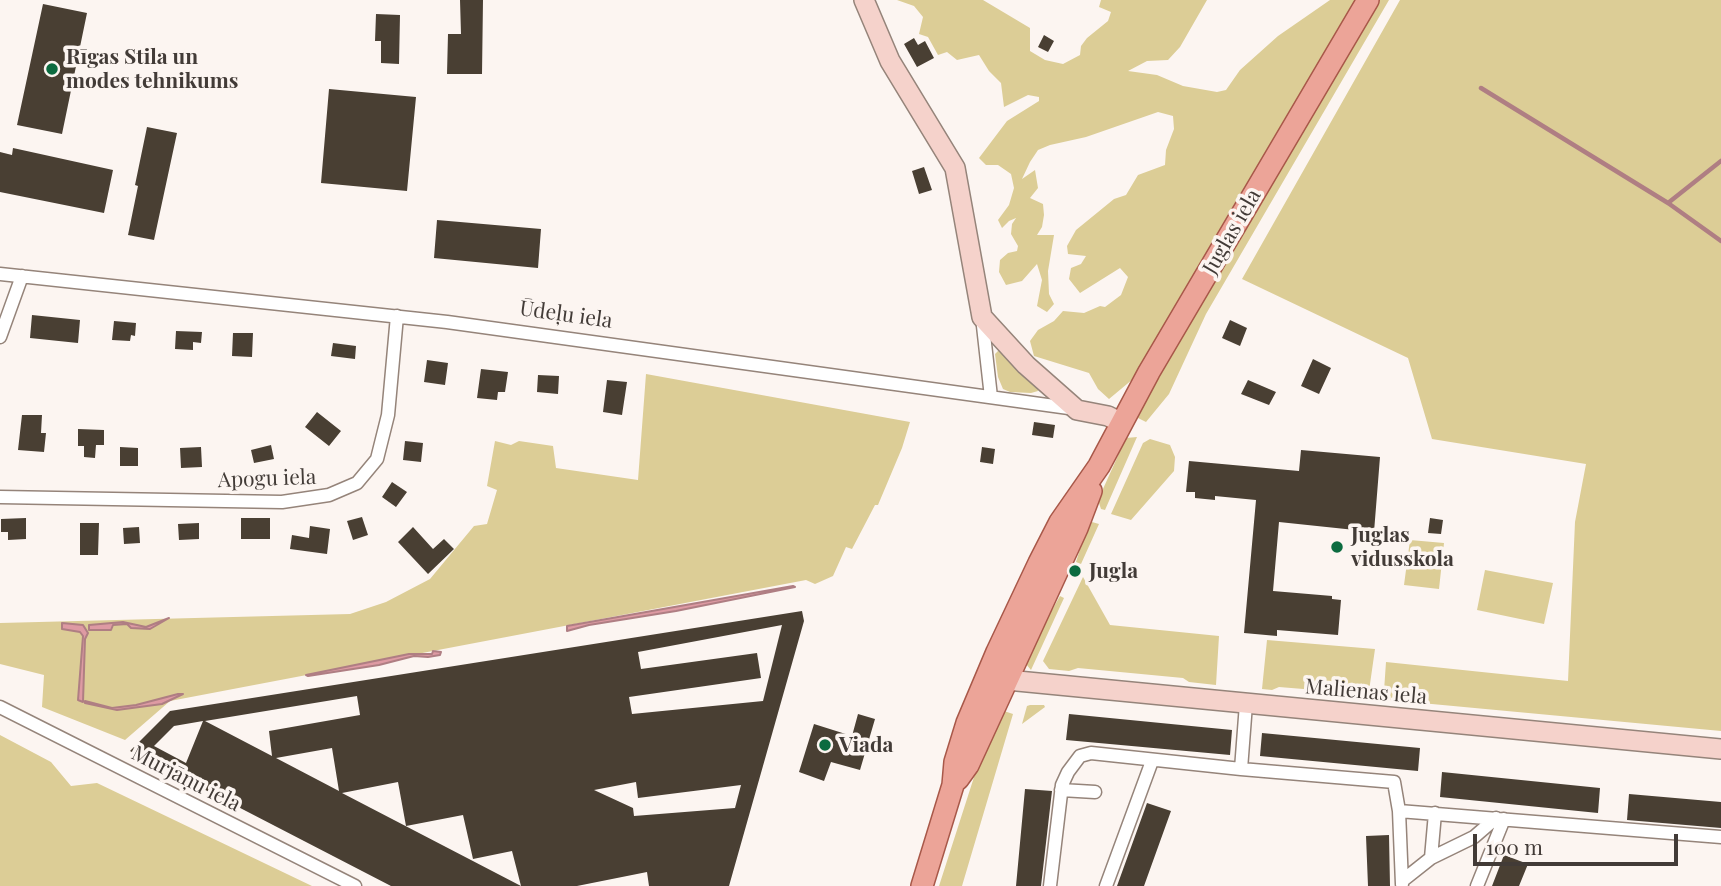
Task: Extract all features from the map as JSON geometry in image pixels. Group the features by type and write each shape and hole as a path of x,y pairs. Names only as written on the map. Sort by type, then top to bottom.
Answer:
{"main road":[{"name":"Juglas iela","path":"922,886 953,785 955,762 967,723 997,676 1060,522 1099,466 1367,0"}],"street":[{"path":"864,0 890,61 955,168 982,317 991,397"},
{"name":"Ūdeļu iela","path":"0,274 397,316 991,397 1108,416 1122,423"},
{"path":"0,337 22,276"},
{"name":"Apogu iela","path":"0,497 282,502 329,495 357,483 377,459 387,415 397,316"},
{"path":"982,317 1026,365 1077,410"},
{"name":"Malienas iela","path":"997,676 1246,704 1721,749"},
{"path":"1241,769 1246,704"},
{"name":"Murjāņu iela","path":"0,706 355,886"},
{"path":"1050,886 1061,790 1068,772 1080,756 1091,753 1152,761 1394,782 1399,811 1402,883"},
{"path":"1106,886 1152,761"},
{"path":"1061,790 1095,792"},
{"path":"1399,811 1721,837"},
{"path":"1431,858 1435,813"},
{"path":"1402,883 1431,858 1474,837 1500,818"},
{"path":"1477,886 1500,818"}],"shaded area":[{"path":"897,0 983,0 1030,28 1030,51 1045,60 1063,64 1080,55 1081,46 1087,38 1108,21 1111,12 1099,7 1101,0 1207,0 1180,47 1168,60 1147,61 1128,71 1157,75 1183,86 1217,92 1226,90 1240,70 1278,36 1330,0 1360,0 1133,379 1109,399 1098,389 1089,373 1034,356 1030,341 1038,330 1054,321 1063,311 1084,313 1100,306 1105,307 1121,295 1128,277 1120,268 1080,293 1069,279 1071,268 1081,264 1086,256 1068,254 1067,246 1076,230 1114,199 1126,195 1138,175 1165,165 1166,150 1174,129 1173,116 1158,112 1086,137 1050,145 1038,150 1030,162 1022,179 1035,170 1038,188 1030,198 1043,204 1044,215 1037,235 1054,235 1048,271 1049,294 1054,304 1047,312 1037,306 1042,280 1037,264 1022,281 1006,285 999,272 1000,260 1008,253 1017,251 1018,246 1011,234 1016,218 1002,228 998,220 1009,205 1014,188 1011,174 998,165 986,165 979,158 1007,121 1039,101 1039,97 1028,95 1004,107 1001,83 979,55 957,60 947,52 938,55 928,37 919,34 923,17 914,6"},
{"path":"1378,0 1389,0 1206,314 1169,394 1146,422 1138,418 1139,411 1185,325"},
{"path":"1400,0 1721,0 1721,731 1389,700 1384,691 1386,662 1568,681 1575,522 1586,464 1432,439 1408,358 1242,279"},
{"path":"1005,351 1037,385 1038,391 1010,392 1003,389 998,377 995,354"},
{"path":"646,374 910,422 878,505 875,505 852,549 846,547 833,576 815,584 806,580 170,701 125,740 42,707 44,675 0,664 0,623 350,614 386,602 430,579 474,526 487,524 497,490 487,486 495,441 511,445 519,441 553,446 556,468 638,480"},
{"path":"1137,437 1105,510 1101,509 1098,500 1126,438"},
{"path":"1150,439 1170,445 1175,457 1174,471 1131,520 1111,514 1143,443"},
{"path":"1088,524 1099,524 1081,564 1076,562"},
{"path":"1410,540 1444,543 1439,589 1404,585"},
{"path":"1485,570 1553,583 1544,624 1477,610"},
{"path":"1083,577 1110,625 1219,636 1216,685 1189,682 1183,678 1078,668 1069,671 1049,669 1043,661"},
{"path":"795,587 567,631 567,626"},
{"path":"1060,596 1064,598 1031,670 1026,664 1027,654"},
{"path":"169,618 150,629 131,628 127,624 113,625 111,630 89,630 89,625 123,622 146,627"},
{"path":"62,623 83,625 88,633 85,639 83,702 78,700 83,636 80,632 62,629"},
{"path":"1267,640 1375,649 1369,691 1365,698 1358,698 1352,693 1279,687 1272,690 1262,689"},
{"path":"433,651 441,652 440,655 414,656 379,665 306,675 409,654 432,654"},
{"path":"183,694 162,704 117,710 85,703 112,708"},
{"path":"1027,706 1045,707 1022,724"},
{"path":"1001,710 1013,714 962,886 939,886 975,774"},
{"path":"0,735 51,762 71,786 97,783 312,886 0,886"}],"building":[{"path":"460,0 483,0 482,74 447,74 448,34 461,34"},
{"path":"43,4 87,13 62,134 17,125"},
{"path":"376,14 400,15 399,64 381,63 381,41 375,41"},
{"path":"1044,35 1054,41 1048,52 1038,47"},
{"path":"914,38 918,45 925,41 934,58 917,67 904,44"},
{"path":"329,89 416,97 407,191 321,183"},
{"path":"147,127 177,133 154,240 128,235"},
{"path":"13,148 113,170 104,213 0,192 0,152 12,155"},
{"path":"924,167 932,190 919,194 912,171"},
{"path":"437,220 541,229 538,268 434,258"},
{"path":"32,315 80,320 78,343 30,338"},
{"path":"1230,320 1247,328 1240,346 1222,338"},
{"path":"114,321 136,323 135,336 131,335 130,341 112,340"},
{"path":"176,331 202,332 201,343 193,342 193,350 175,349"},
{"path":"233,333 253,333 252,357 232,356"},
{"path":"333,343 356,346 355,359 331,356"},
{"path":"1313,359 1331,368 1319,394 1301,386"},
{"path":"427,360 448,363 445,385 424,382"},
{"path":"481,369 508,372 505,392 498,392 497,400 477,398"},
{"path":"538,375 559,376 558,394 537,392"},
{"path":"607,380 627,382 622,415 603,412"},
{"path":"1248,380 1276,392 1269,405 1241,394"},
{"path":"317,412 341,431 329,446 305,427"},
{"path":"22,415 42,415 41,433 46,433 44,452 18,450"},
{"path":"1034,422 1055,425 1053,438 1032,435"},
{"path":"78,429 104,430 104,445 96,445 95,458 84,457 84,446 78,446"},
{"path":"405,441 423,443 421,462 403,460"},
{"path":"271,445 274,459 254,463 251,450"},
{"path":"120,447 138,448 138,466 120,466"},
{"path":"201,447 202,467 181,468 180,448"},
{"path":"982,447 995,449 993,464 980,462"},
{"path":"1301,450 1380,457 1374,532 1279,522 1273,591 1332,596 1332,599 1341,600 1338,635 1277,630 1277,636 1244,633 1256,500 1215,496 1215,500 1195,498 1195,492 1186,492 1189,461 1299,471"},
{"path":"392,482 407,492 396,507 382,497"},
{"path":"362,517 368,535 353,540 347,521"},
{"path":"26,518 26,539 8,540 8,532 1,532 1,519"},
{"path":"241,518 270,518 270,539 241,539"},
{"path":"1430,518 1443,520 1441,534 1428,533"},
{"path":"80,523 99,523 98,555 80,555"},
{"path":"199,523 199,539 179,540 178,524"},
{"path":"310,526 330,529 327,554 290,549 292,535 309,538"},
{"path":"139,527 140,543 124,544 123,528"},
{"path":"413,527 433,549 444,539 454,549 428,574 398,542"},
{"path":"802,611 804,621 729,886 649,886 647,872 577,886 521,886 391,886 130,751 170,711","holes":["782,625 763,701 632,714 629,697 761,678 757,653 641,669 638,652","357,696 360,715 269,731 272,756 205,721","203,721 186,763 154,746 174,726","332,748 339,791 276,758","398,782 406,826 463,815 473,859 512,851 521,886 342,793","636,782 638,798 741,785 735,808 634,816 633,808 594,790"]},
{"path":"858,714 875,719 860,770 831,762 824,781 799,772 814,724 852,736"},
{"path":"1069,714 1232,730 1230,755 1066,740"},
{"path":"1262,733 1420,748 1418,771 1260,756"},
{"path":"1442,772 1600,788 1598,813 1440,797"},
{"path":"1025,789 1052,791 1041,886 1016,886"},
{"path":"1629,794 1721,802 1721,828 1627,820"},
{"path":"1147,803 1171,811 1144,886 1117,886"},
{"path":"1389,835 1390,886 1368,886 1366,836"},
{"path":"1504,855 1528,864 1519,886 1492,886"}],"waterway":[{"path":"1481,88 1668,203 1721,241"},
{"path":"1668,203 1721,161"}],"place":[{"name":"Rīgas Stila un modes tehnikums","path":"52,69"},
{"name":"Juglas vidusskola","path":"1337,547"},
{"name":"Jugla","path":"1075,571"},
{"name":"Viada","path":"825,745"}]}
